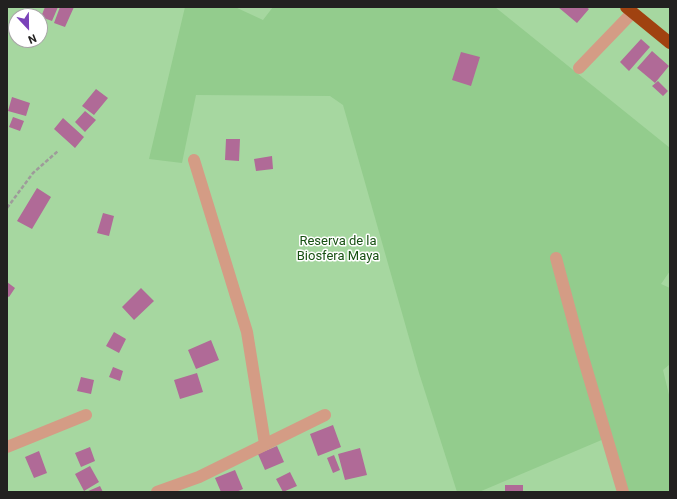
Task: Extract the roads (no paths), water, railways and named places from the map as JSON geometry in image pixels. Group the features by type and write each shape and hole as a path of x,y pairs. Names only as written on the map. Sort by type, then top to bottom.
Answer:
{"highway":[{"path":"630,9 670,43"}],"street":[{"path":"578,68 630,9"},
{"path":"194,160 247,332 266,444"},
{"path":"556,258 580,347 623,492"},
{"path":"7,447 86,415"},
{"path":"157,492 199,477 325,415"}],"park label":[{"name":"Reserva de la Biosfera Maya","path":"338,250"}]}
